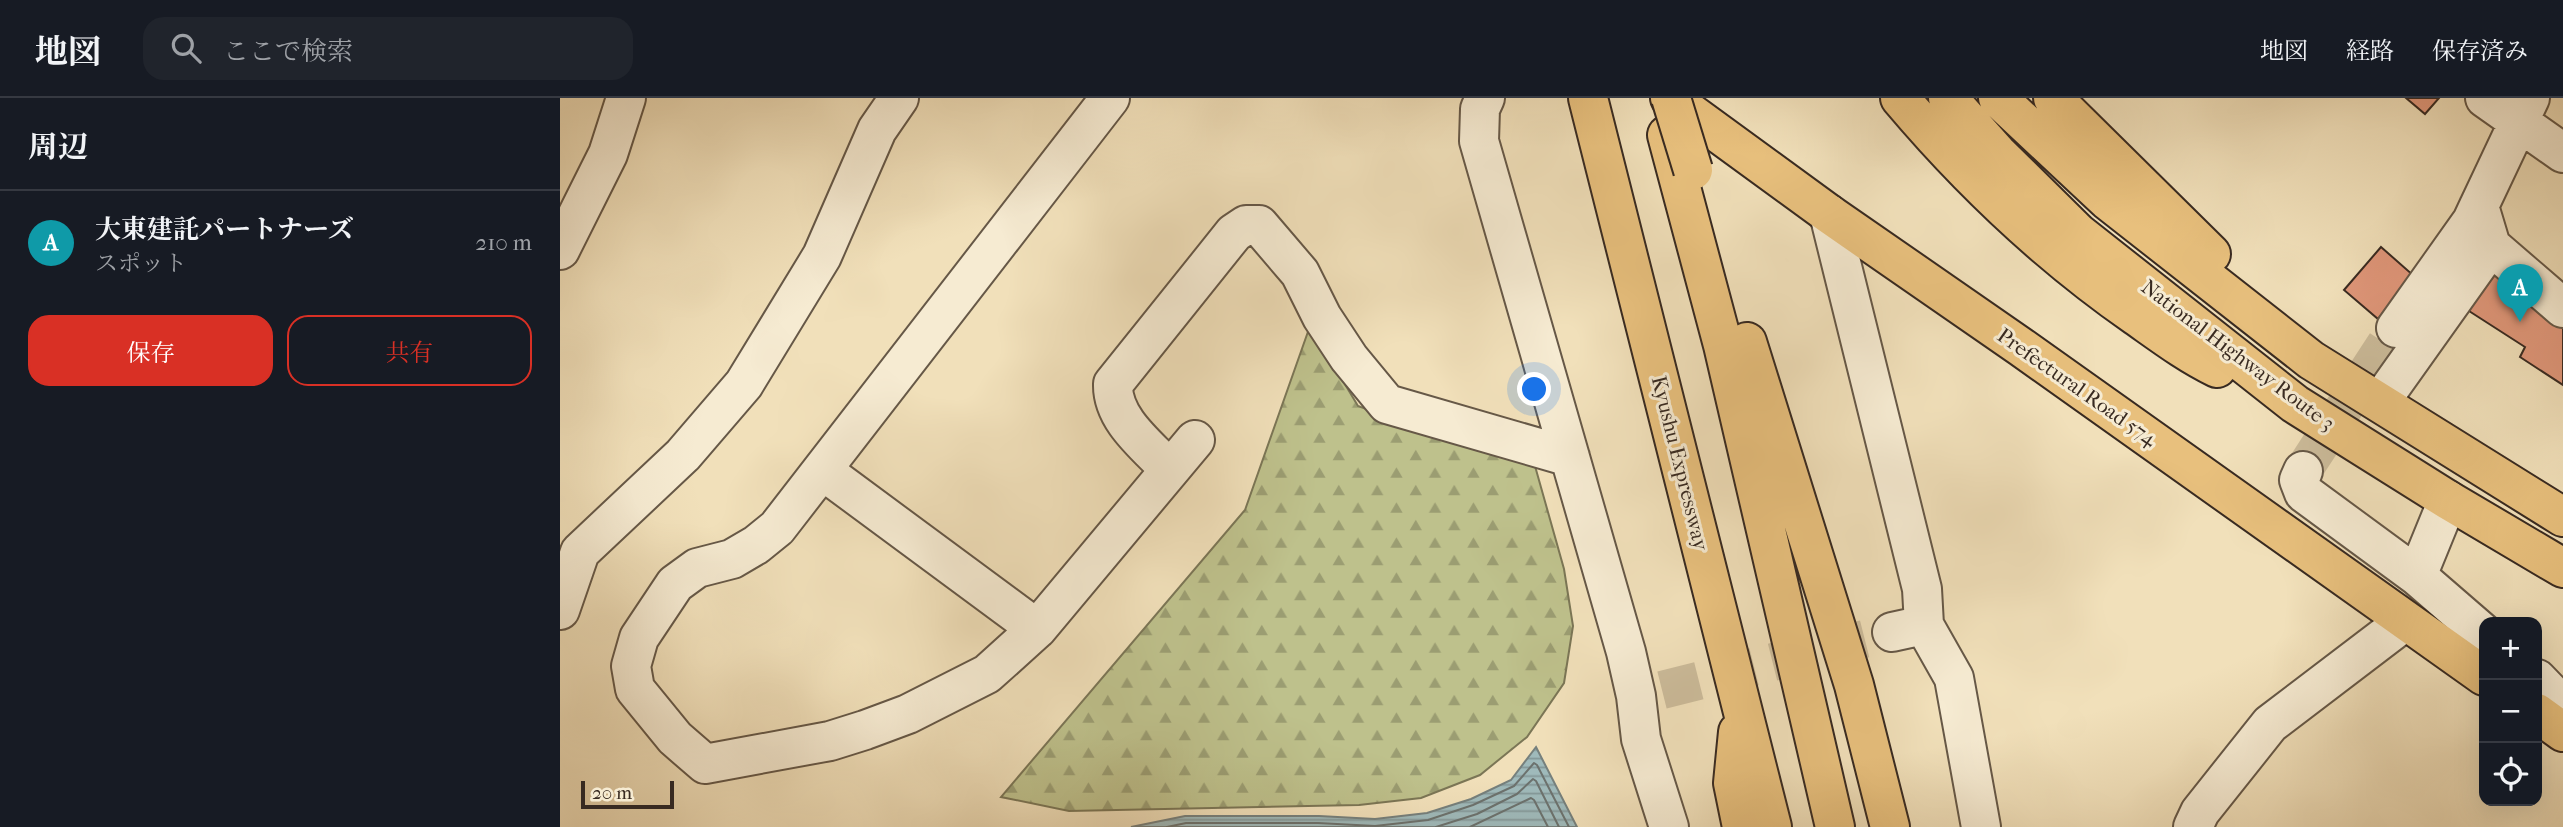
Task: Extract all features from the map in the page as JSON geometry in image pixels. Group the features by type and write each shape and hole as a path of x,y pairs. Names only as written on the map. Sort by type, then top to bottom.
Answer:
{"main road":[{"name":"Kyushu Expressway","path":"1588,98 1772,827"},
{"path":"1657,98 1685,169 1854,685 1890,827"},
{"path":"1670,98 1723,345 1835,827"},
{"name":"Prefectural Road 574","path":"1670,98 1829,214 2021,347 2479,674"},
{"path":"1900,98 2001,207 2083,279 2193,356 2295,404"},
{"name":"National Highway Route 3","path":"1948,98 1997,153 2078,233 2295,404 2563,568"},
{"name":"National Highway Route 3","path":"1998,98 2107,201 2311,360 2563,517"},
{"path":"2053,98 2197,242 2270,306 2311,360"},
{"path":"1740,702 1733,783 1742,827"}],"street":[{"path":"560,250 608,154 625,98"},
{"path":"560,610 580,552 683,455 744,384 822,257 877,130 899,98"},
{"path":"1110,98 777,528 756,545 732,558 697,568 675,584 639,638 631,666 635,689 675,738 705,764 830,741 908,715 987,674 1037,629 1195,440"},
{"path":"1485,98 1480,109 1479,141 1626,652 1649,693 1641,739 1669,827"},
{"path":"2485,98 2525,110 2563,153"},
{"path":"2396,328 2472,221 2525,110"},
{"path":"2479,206 2491,246 2563,308"},
{"path":"1829,214 1922,589 1908,629 1954,678 1980,827"},
{"path":"1170,470 1120,416 1112,395 1113,384 1234,233 1246,225 1259,225 1300,273 1322,317 1349,358 1387,404 1570,457"},
{"path":"2380,402 2491,246"},
{"path":"822,470 1037,629"},
{"path":"2303,471 2299,480 2304,493 2417,576 2479,630"},
{"path":"2417,576 2448,500"},
{"path":"2193,827 2200,812 2270,724 2404,622"},
{"path":"2538,680 2557,719"}],"green space":[{"path":"1310,326 1358,406 1473,449 1535,466 1564,569 1573,626 1564,683 1527,737 1480,775 1421,798 1359,805 1069,811 1001,797 1245,510"}],"water":[{"path":"1536,747 1577,827 1131,827 1185,816 1319,816 1375,819 1427,813 1471,799 1511,780"}],"building":[{"path":"2406,98 2439,98 2425,114"},
{"path":"2381,247 2414,276 2378,319 2344,290"},
{"path":"2491,272 2550,310 2545,316 2563,328 2563,385 2520,357 2525,347 2469,311"}],"tunnel":[{"path":"2303,471 2396,328"},
{"path":"1662,690 1892,632"}],"place":[{"name":"大東建託パートナーズ","path":"2520,322"}]}
